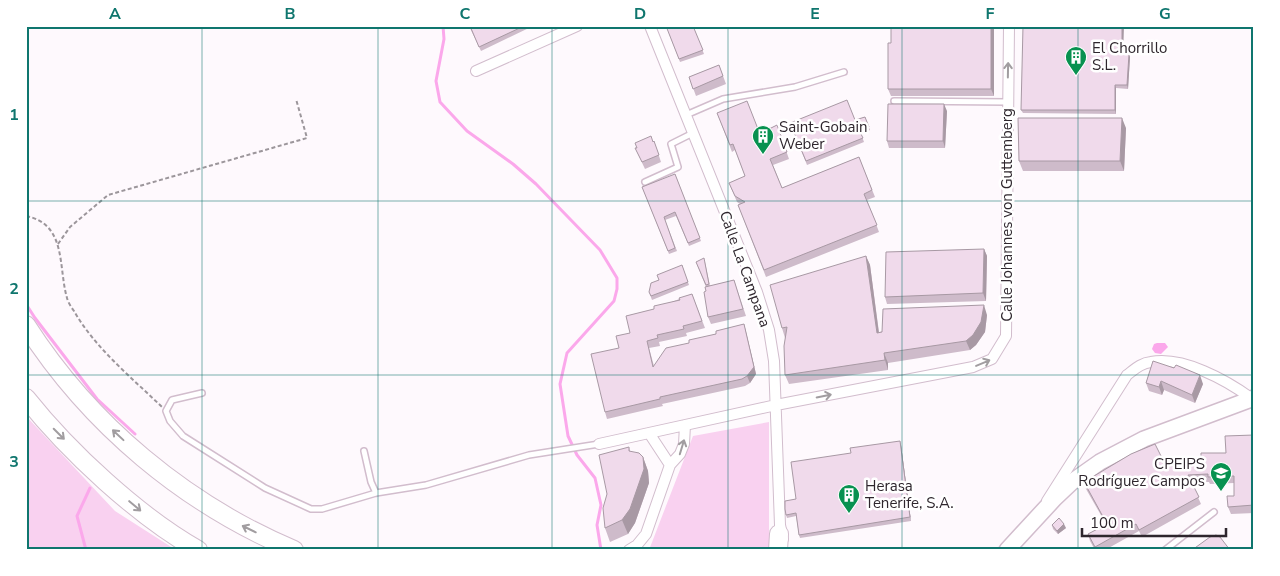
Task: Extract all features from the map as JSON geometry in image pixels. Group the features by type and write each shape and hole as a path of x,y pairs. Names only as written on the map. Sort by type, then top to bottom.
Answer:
{"highway":[{"path":"26,325 38,343 104,423 135,450 200,501 238,524 294,550"},
{"path":"26,398 98,474 142,512 198,550"}],"main road":[{"path":"1007,550 1073,481 1100,462 1144,439 1253,398"},
{"path":"1015,550 1043,511"}],"street":[{"path":"476,71 577,26"},
{"name":"Calle La Campana","path":"650,26 757,292 769,330 774,361 780,542"},
{"name":"Calle Johannes von Guttemberg","path":"599,444 776,405 973,367 992,359 1006,336 1009,26"},
{"path":"1043,511 1050,494 1127,375 1139,366 1151,362 1176,361 1235,386 1253,398"},
{"path":"629,550 637,545 646,534 670,465 680,454 684,444 685,425"},
{"path":"649,433 670,465"}],"lane":[{"path":"686,115 723,98 794,87 844,72"},
{"path":"894,101 1007,102"},
{"path":"645,182 678,168 671,144 693,133"},
{"path":"202,393 172,400 166,411 170,421 183,436 265,488 310,509 322,509 376,493 426,485 529,455 599,444"},
{"path":"364,451 370,482 376,493"},
{"path":"1165,550 1214,512"}],"path":[{"path":"58,244 70,227 108,195 306,138 296,99"},
{"path":"26,216 37,218 49,227 58,244 67,299 83,327 109,356 166,411"}],"shaded area":[{"path":"1165,343 1168,347 1161,354 1155,353 1152,349 1154,344"},
{"path":"26,416 115,511 176,550 26,550"},
{"path":"769,422 769,550 649,550 693,436"}],"building":[{"path":"470,26 524,26 479,47"},
{"path":"666,26 693,26 703,50 679,59"},
{"path":"891,26 991,26 991,89 888,89 888,43 891,43"},
{"path":"1023,26 1122,26 1122,54 1129,54 1127,85 1115,85 1115,110 1021,110"},
{"path":"719,65 723,76 693,89 689,77"},
{"path":"847,100 855,120 865,117 869,127 859,130 863,138 806,161 790,123"},
{"path":"747,101 758,129 765,126 767,130 777,125 787,152 770,159 782,188 859,157 872,190 864,194 877,225 764,270 738,205 745,202 735,196 729,183 745,176 733,144 730,145 717,113"},
{"path":"888,104 944,104 943,141 887,141"},
{"path":"1018,118 1122,118 1120,161 1019,161"},
{"path":"651,136 659,155 642,162 635,148 637,148 635,143"},
{"path":"675,174 700,238 688,243 675,212 664,217 675,248 668,251 642,187"},
{"path":"984,249 983,293 885,297 886,252"},
{"path":"866,256 877,333 882,332 883,309 984,305 981,322 973,335 966,341 884,353 885,360 785,375 784,346 787,327 782,328 770,285"},
{"path":"704,258 709,284 706,285 696,262"},
{"path":"682,265 688,282 651,296 649,292 651,283 659,280 657,275"},
{"path":"734,280 743,309 708,317 705,287"},
{"path":"692,294 702,321 683,326 684,329 657,335 658,338 647,341 653,367 666,348 689,343 689,340 716,334 716,331 744,324 754,367 742,379 660,397 660,399 605,412 591,354 619,348 616,336 630,333 626,316 654,309 654,306 680,300 679,298"},
{"path":"1153,361 1174,368 1176,365 1200,375 1192,395 1161,381 1159,387 1146,383"},
{"path":"1254,435 1254,505 1228,507 1227,496 1234,496 1234,476 1208,477 1208,474 1188,475 1199,497 1139,530 1136,524 1095,547 1088,534 1107,524 1084,482 1131,454 1155,444 1166,466 1201,464 1201,453 1226,453 1225,436"},
{"path":"900,441 910,517 799,535 796,513 786,515 785,509 785,501 796,499 791,462 851,453 850,448"},
{"path":"629,447 629,451 639,453 643,457 644,469 630,509 622,520 605,528 603,508 607,494 599,455"},
{"path":"1059,518 1064,524 1057,531 1052,525"},
{"path":"1216,535 1220,537 1230,550 1192,550 1210,537"}],"waterway":[{"path":"443,26 444,39 436,81 440,102 467,131 513,164 536,184 600,250 617,278 614,301 567,353 560,384 568,436 577,455 595,478 601,505 597,525 601,550"},
{"path":"26,304 97,399 135,434"},
{"path":"86,550 77,516 90,488"}],"place":[{"name":"El Chorrillo S.L.","path":"1076,76"},
{"name":"Saint-Gobain Weber","path":"763,155"},
{"name":"CPEIPS Rodríguez Campos","path":"1221,492"},
{"name":"Herasa Tenerife, S.A.","path":"849,514"}]}
